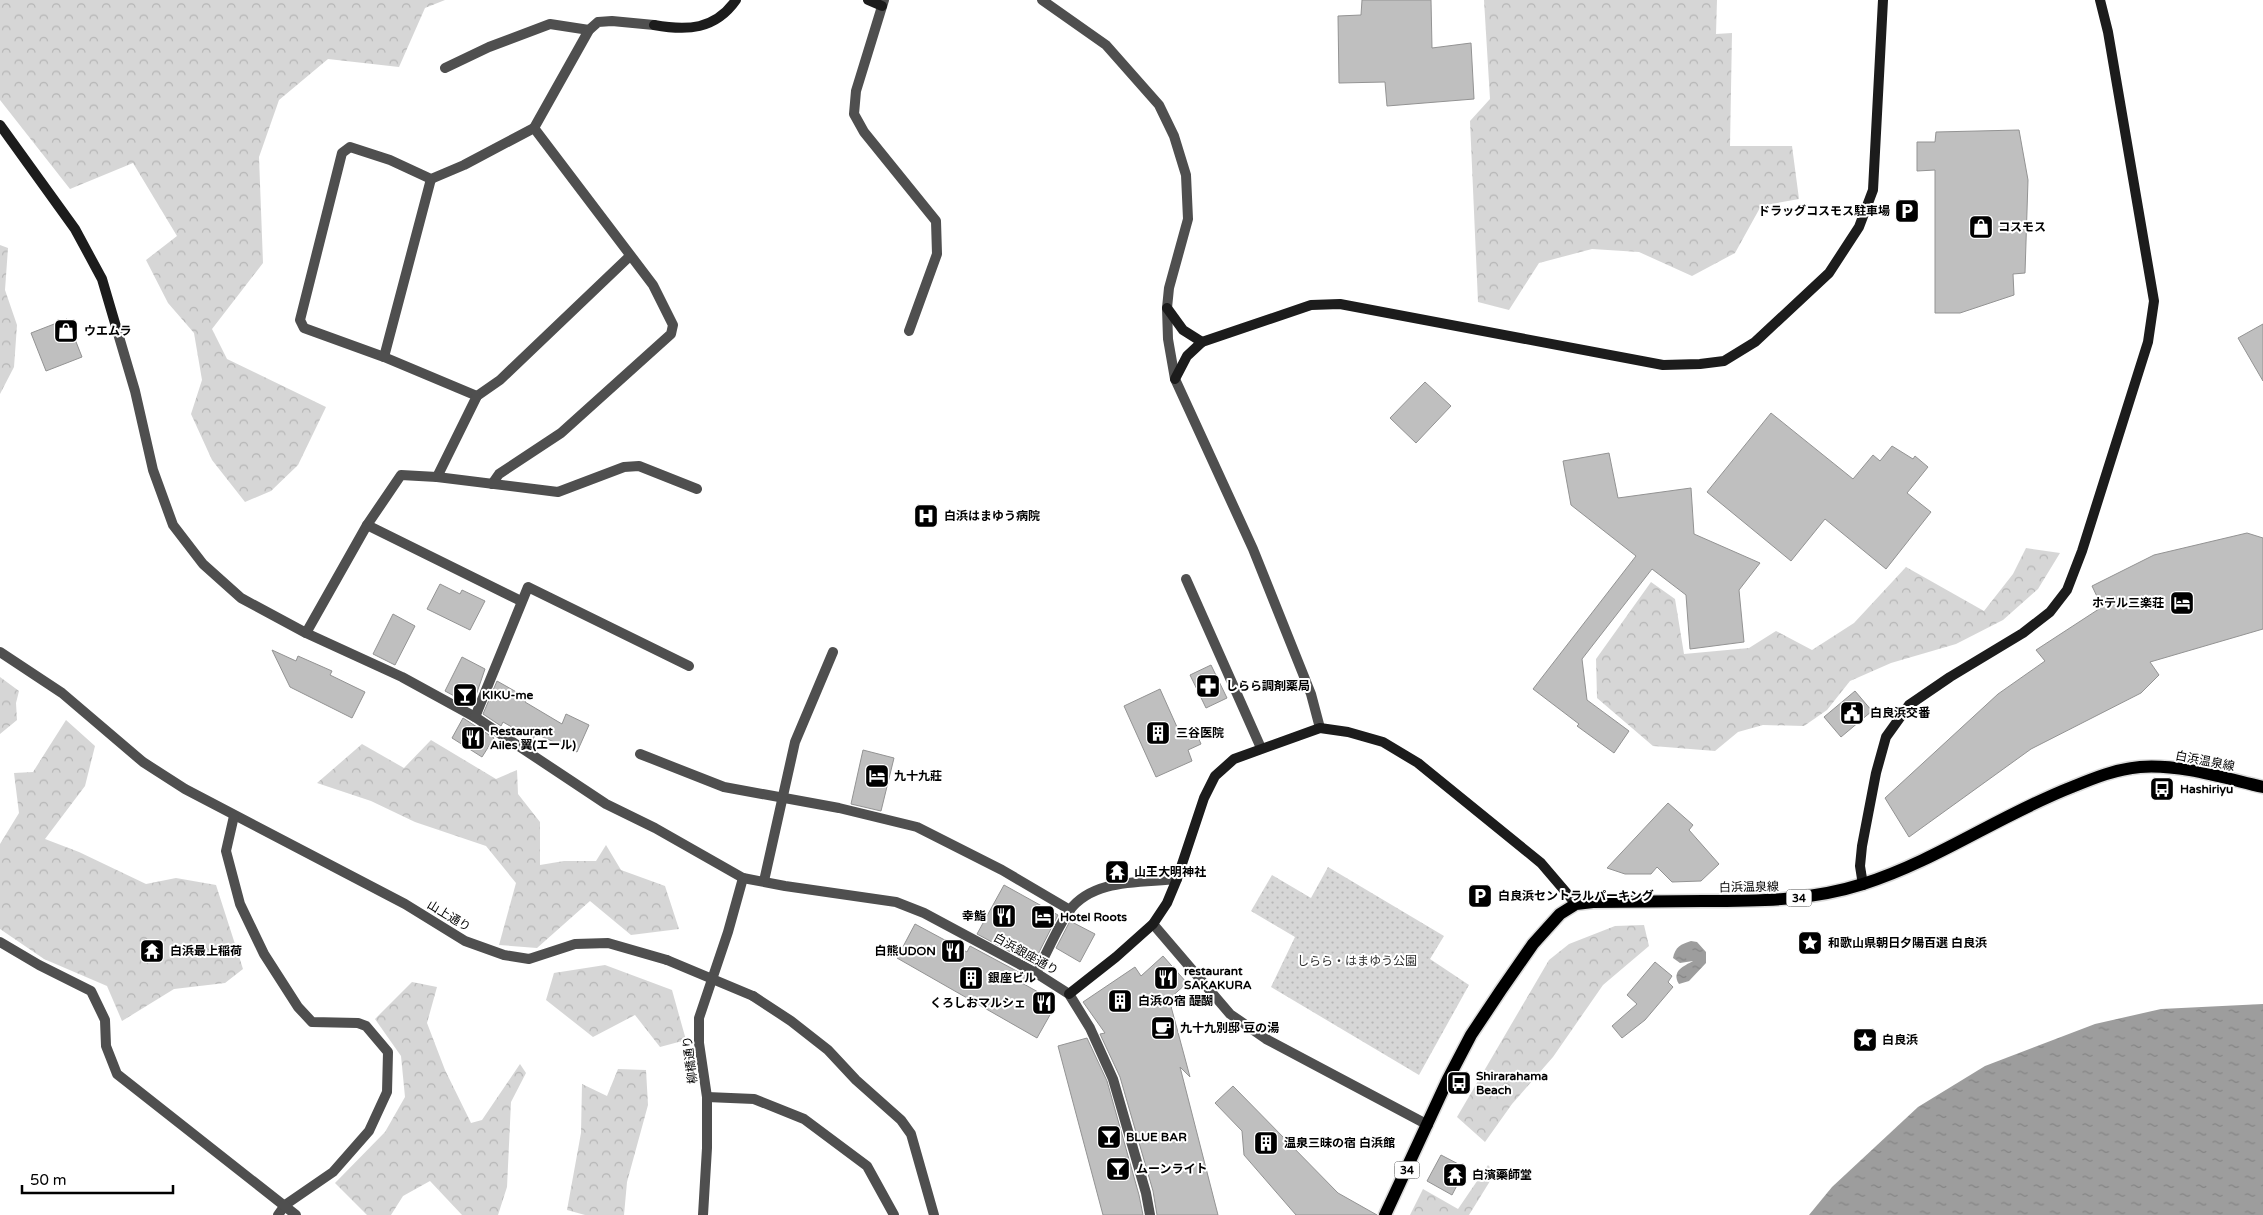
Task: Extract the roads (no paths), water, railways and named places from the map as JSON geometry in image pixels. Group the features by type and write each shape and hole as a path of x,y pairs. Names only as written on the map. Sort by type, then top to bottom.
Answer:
{"main road":[{"name":"白浜温泉線","path":"1576,904 1593,902 1769,902 1807,898 1863,884 1901,871 2055,793 2109,773 2141,767 2175,768 2263,787"},
{"name":"34","path":"1385,1215 1471,1035 1500,990 1544,931 1560,914 1576,904"}],"street":[{"path":"477,396 384,357 304,328 300,320 342,153 350,147 390,160 431,179 464,165 534,128 589,30 598,22 612,21 693,29 712,22 727,12 736,0"},
{"path":"868,0 883,3 856,91 854,114 864,132 936,222 937,254 909,331"},
{"path":"1042,0 1106,45 1159,105 1174,136 1186,176 1188,219 1169,288 1167,308 1168,339 1175,379 1256,558 1311,694 1320,728"},
{"path":"1175,379 1187,356 1202,342 1312,305 1340,304 1663,365 1724,361 1755,342 1829,273 1859,227 1873,190 1883,0"},
{"path":"1863,884 1860,866 1862,846 1876,773 1886,738 1909,705 1950,677 2023,633 2050,612 2067,590 2082,551 2148,342 2154,301 2108,32 2100,0"},
{"path":"444,68 490,47 550,24 589,30"},
{"path":"0,125 75,229 102,279 135,391 153,470 173,525 203,564 242,598 306,633 402,678 475,717 606,804 655,828 743,878"},
{"path":"492,484 499,474 561,433 671,334 673,326 652,285 534,128"},
{"path":"384,357 431,179"},
{"path":"437,476 477,396 500,380 630,256"},
{"path":"1167,308 1183,330 1202,342"},
{"path":"306,633 367,525 401,475 437,476 558,492 624,467 640,466 697,489"},
{"path":"367,525 521,601"},
{"path":"1186,579 1261,748"},
{"path":"475,717 528,587 688,666"},
{"name":"山上通り","path":"0,652 62,693 143,762 234,816 404,904 465,941 504,955 529,959 575,944 608,942 667,960 753,996 791,1021 828,1050 856,1080 901,1120 911,1134 934,1215"},
{"path":"764,881 781,797 795,742 833,652"},
{"path":"1069,994 1116,957 1153,924 1167,903 1204,798 1215,776 1234,759 1320,728 1348,732 1383,742 1418,763 1541,863 1576,904"},
{"path":"640,754 724,787 781,797 916,827 1002,870 1070,910"},
{"path":"234,816 226,851 240,904 264,954 298,1007 312,1022 358,1023 366,1026 388,1052 387,1092 369,1131 333,1172 285,1206 278,1215"},
{"name":"白浜銀座通り","path":"743,878 896,902 924,913 1036,973 1069,994 1090,1028 1113,1079 1146,1193 1150,1215"},
{"name":"柳橋通り","path":"703,1215 707,1148 707,1097 699,1043 699,1018 728,932 743,878"},
{"path":"1036,973 1070,910 1094,891 1120,884 1177,879"},
{"path":"1153,924 1230,1014 1266,1039 1428,1125"},
{"path":"0,942 91,991 105,1020 106,1046 117,1074 296,1215"},
{"path":"707,1097 754,1100 804,1119 867,1166 894,1215"}],"water":[{"path":"1697,942 1706,952 1706,963 1689,981 1679,984 1677,979 1678,972 1693,961 1680,963 1673,958 1674,954 1684,943"},
{"path":"2263,1004 2263,1215 1809,1215 1832,1187 1918,1107 1985,1066 2095,1024 2161,1009"}],"place":[{"name":"ドラッグコスモス駐車場","path":"1907,211"},
{"name":"コスモス","path":"1981,227"},
{"name":"ウエムラ","path":"66,331"},
{"name":"白浜はまゆう病院","path":"926,516"},
{"name":"ホテル三楽荘","path":"2182,603"},
{"name":"しらら調剤薬局","path":"1208,686"},
{"name":"KIKU-me","path":"465,695"},
{"name":"白良浜交番","path":"1852,713"},
{"name":"三谷医院","path":"1158,733"},
{"name":"Restaurant Ailes 翼(エール)","path":"473,738"},
{"name":"九十九莊","path":"877,776"},
{"name":"Hashiriyu","path":"2162,789"},
{"name":"山王大明神社","path":"1117,872"},
{"name":"白良浜セントラルパーキング","path":"1480,896"},
{"name":"幸鮨","path":"1004,916"},
{"name":"Hotel Roots","path":"1043,917"},
{"name":"和歌山県朝日夕陽百選 白良浜","path":"1810,943"},
{"name":"白浜最上稲荷","path":"152,951"},
{"name":"白熊UDON","path":"953,951"},
{"name":"銀座ビル","path":"971,978"},
{"name":"restaurant SAKAKURA","path":"1166,978"},
{"name":"白浜の宿 醍醐","path":"1120,1001"},
{"name":"くろしおマルシェ","path":"1044,1003"},
{"name":"九十九別邸 豆の湯","path":"1163,1028"},
{"name":"白良浜","path":"1865,1040"},
{"name":"Shirarahama Beach","path":"1459,1083"},
{"name":"BLUE BAR","path":"1109,1137"},
{"name":"温泉三昧の宿 白浜館","path":"1266,1143"},
{"name":"ムーンライト","path":"1118,1169"},
{"name":"白濱藥師堂","path":"1455,1175"}],"park label":[{"name":"しらら・はまゆう公園","path":"1357,961"}]}
